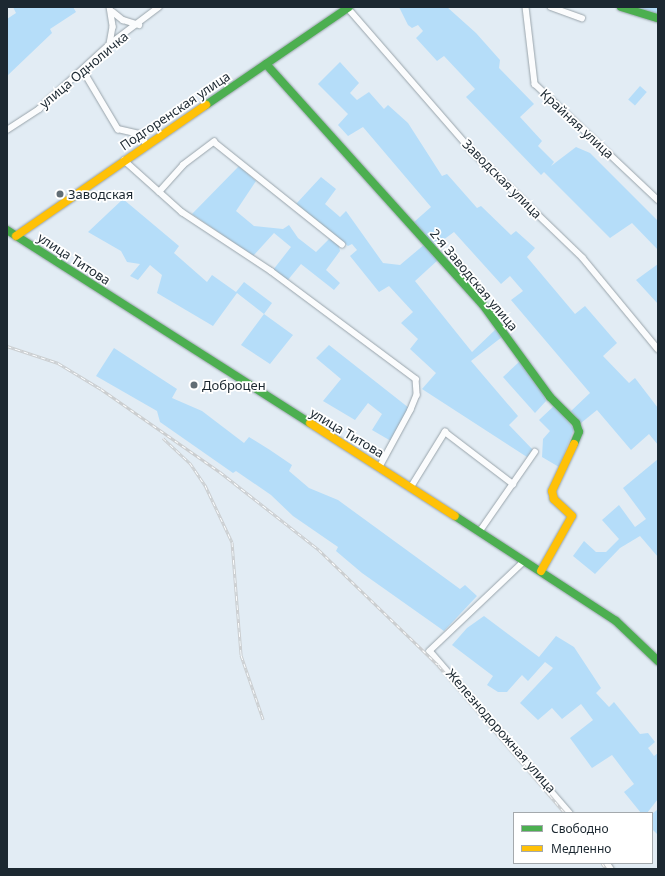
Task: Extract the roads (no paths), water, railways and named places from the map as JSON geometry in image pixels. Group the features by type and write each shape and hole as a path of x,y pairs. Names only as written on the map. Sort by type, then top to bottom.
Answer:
{"street":[{"name":"улица Одноличка","path":"7,130 39,108 83,70 110,44 139,25 159,7"},
{"name":"Подгоренская улица","path":"16,236 124,160 348,7"},
{"name":"Заводская улица","path":"348,7 474,153 583,258 658,349"},
{"name":"Крайняя улица","path":"526,7 535,84 658,200"},
{"path":"551,7 582,18"},
{"path":"621,7 658,18"},
{"path":"111,9 123,20 139,25"},
{"path":"110,44 111,9"},
{"name":"2-я Заводская улица","path":"266,64 483,306 550,397 576,423 579,432 562,474 552,491 554,500 572,516 541,571"},
{"path":"83,70 118,129 140,134 146,145"},
{"path":"159,192 183,166 214,142 342,244"},
{"path":"124,160 159,192 416,379 418,395 380,467"},
{"name":"улица Титова","path":"7,230 541,571 616,621 658,661"},
{"path":"411,487 445,432 513,484"},
{"path":"480,531 535,452"},
{"name":"Железнодорожная улица","path":"524,561 430,651 569,812"}],"railway":[{"path":"7,346 58,363 101,389 220,472 319,550 438,665 564,812"},
{"path":"163,438 190,463 205,485 232,542 241,655 263,719"},
{"path":"603,864 606,869"}],"place":[{"name":"Заводская","path":"60,194"},
{"name":"Доброцен","path":"194,385"}]}
